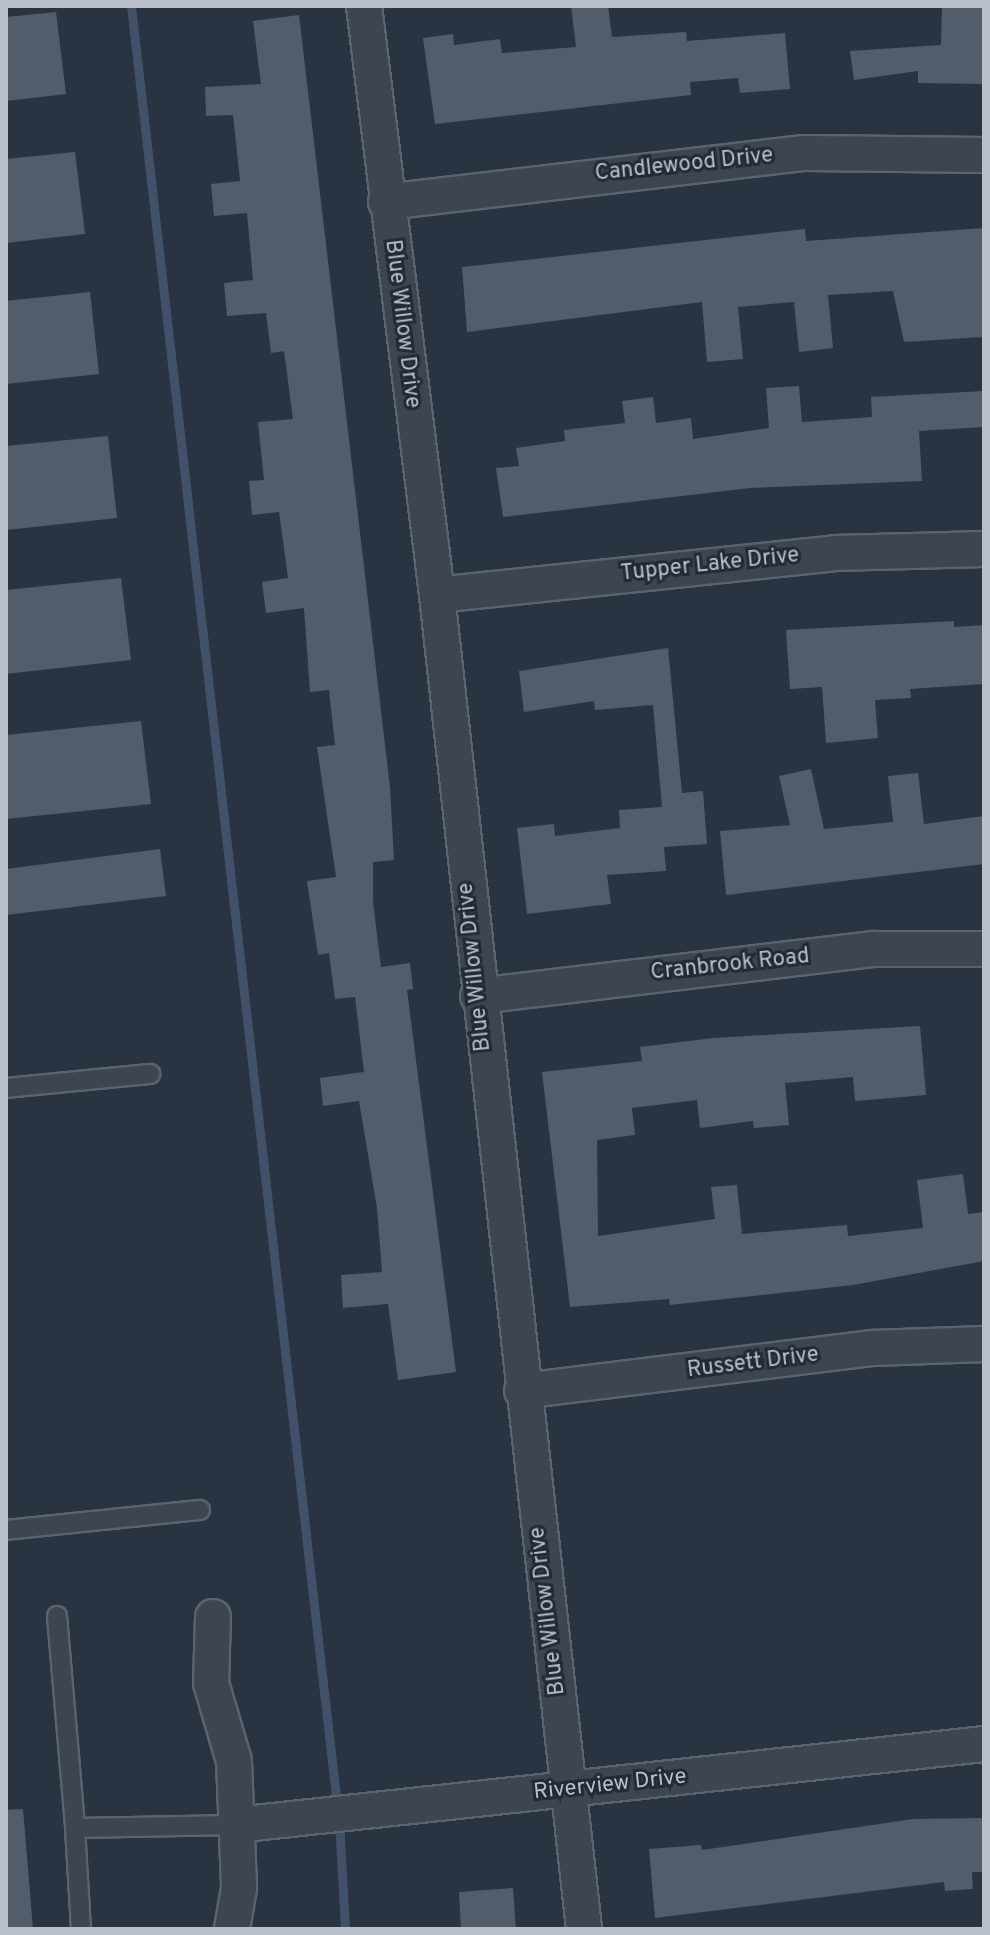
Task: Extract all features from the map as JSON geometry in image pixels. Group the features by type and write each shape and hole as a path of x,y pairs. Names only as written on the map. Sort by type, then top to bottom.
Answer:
{"street":[{"name":"Blue Willow Drive","path":"364,6 437,595 478,996 584,1929"},
{"name":"Candlewood Drive","path":"386,202 804,153 984,155"},
{"name":"Tupper Lake Drive","path":"437,595 834,553 984,549"},
{"name":"Cranbrook Road","path":"478,996 874,949 984,949"},
{"name":"Russett Drive","path":"522,1391 873,1348 984,1344"},
{"path":"213,1617 211,1683 234,1761 236,1825 232,1929"},
{"name":"Riverview Drive","path":"236,1825 984,1744"}],"lane":[{"path":"6,1088 150,1074"},
{"path":"6,1530 200,1510"},
{"path":"57,1616 81,1929"},
{"path":"75,1828 236,1825"}],"building":[{"path":"571,6 608,6 612,37 686,32 687,41 785,33 790,89 740,93 738,78 690,82 691,95 435,124 423,38 453,34 454,45 500,39 502,53 576,47"},
{"path":"942,6 984,6 984,84 918,83 918,71 854,80 850,51 941,45"},
{"path":"56,12 66,94 6,101 6,17"},
{"path":"299,15 390,787 394,860 373,862 373,902 381,967 410,963 413,989 407,990 456,1372 398,1380 388,1304 343,1308 341,1275 382,1272 377,1208 359,1101 323,1106 320,1078 364,1072 355,997 335,999 329,953 318,955 307,881 336,877 317,747 335,745 329,690 310,692 304,608 266,613 262,582 288,578 279,512 252,515 249,481 264,480 258,422 293,419 284,351 271,353 266,313 227,316 224,283 253,280 247,213 214,216 211,184 240,181 233,115 206,116 205,87 261,84 253,21"},
{"path":"75,152 85,234 6,243 6,159"},
{"path":"984,228 984,337 904,342 893,291 828,295 833,348 799,352 794,302 738,307 743,359 707,362 702,302 467,332 462,267 805,229 806,241"},
{"path":"90,292 99,374 6,384 6,301"},
{"path":"799,386 802,422 872,417 871,397 984,391 984,427 919,431 922,481 750,488 503,517 496,468 519,466 516,448 565,441 564,430 625,423 622,401 653,397 656,423 691,418 693,439 769,428 766,388"},
{"path":"108,436 117,518 6,530 6,446"},
{"path":"121,578 131,660 6,674 6,590"},
{"path":"954,621 954,627 984,625 984,684 910,689 911,698 875,700 878,738 826,743 822,687 790,689 786,630"},
{"path":"668,648 682,793 703,791 707,844 664,847 666,871 607,875 611,904 527,914 517,828 554,824 555,836 620,828 619,810 662,807 653,705 595,710 594,701 524,712 519,671"},
{"path":"141,721 151,804 6,819 6,735"},
{"path":"811,769 824,829 893,822 888,776 918,773 924,824 984,816 984,864 726,895 720,831 790,825 779,776"},
{"path":"160,849 166,896 6,915 6,869"},
{"path":"920,1026 926,1095 855,1101 853,1077 785,1083 789,1125 754,1128 753,1121 700,1128 697,1100 632,1108 635,1135 597,1140 598,1236 715,1219 711,1187 737,1185 742,1234 847,1225 848,1236 923,1228 917,1180 963,1174 968,1214 984,1212 984,1261 853,1285 670,1305 669,1299 570,1307 542,1072 642,1061 640,1047 713,1038"},
{"path":"23,1809 33,1929 6,1929 6,1810"},
{"path":"984,1818 984,1872 972,1872 973,1889 945,1891 944,1882 655,1918 649,1849 701,1845 702,1850 913,1819"},
{"path":"513,1888 516,1929 461,1929 459,1892"}],"waterway":[{"path":"131,6 337,1807"},
{"path":"339,1821 345,1929"}]}
